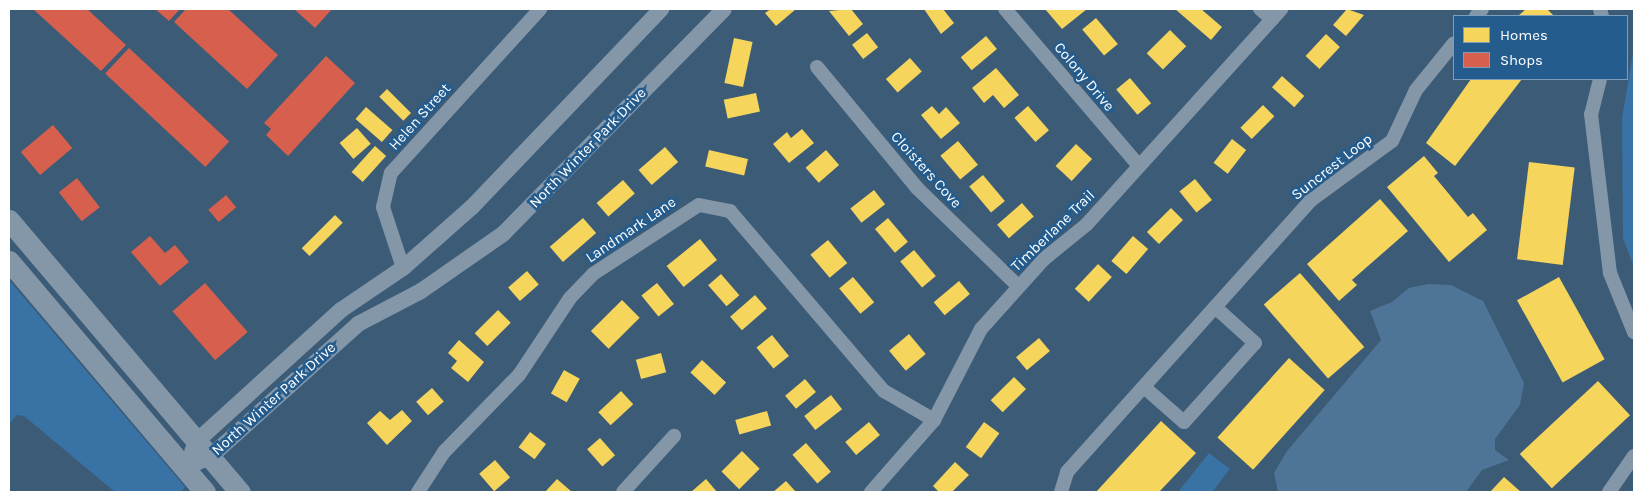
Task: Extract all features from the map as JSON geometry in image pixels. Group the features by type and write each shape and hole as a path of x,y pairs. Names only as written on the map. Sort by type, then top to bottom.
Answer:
{"main road":[{"path":"9,220 240,492"},
{"path":"9,261 204,492"}],"street":[{"name":"Helen Street","path":"403,268 383,207 391,173 540,9"},
{"name":"North Winter Park Drive","path":"184,468 341,310 403,268 472,207 661,9"},
{"name":"North Winter Park Drive","path":"204,449 358,324 421,291 503,234 724,9"},
{"name":"Colony Drive","path":"1005,9 1139,166"},
{"path":"1260,9 1276,14"},
{"name":"Timberlane Trail","path":"871,492 934,420 981,329 1018,286 1087,224 1276,14"},
{"name":"Suncrest Loop","path":"1061,492 1068,472 1311,200 1392,140 1416,90 1453,44"},
{"name":"Cloisters Cove","path":"817,67 917,188 1018,286"},
{"path":"1600,80 1591,114 1610,273 1634,332"},
{"name":"Landmark Lane","path":"418,492 444,452 519,376 570,298 593,274 699,205 730,211 884,391 934,420"},
{"path":"1144,387 1184,422 1249,350 1255,343 1215,307"},
{"path":"623,492 674,436"},
{"path":"1609,492 1634,456"}],"shaded area":[{"path":"1634,47 1634,267 1623,238 1622,118"},
{"path":"9,280 185,487 181,492 115,492 24,416 17,415 9,424"},
{"path":"1428,284 1451,285 1483,301 1524,383 1520,405 1495,439 1495,450 1509,460 1482,470 1466,492 1278,492 1274,473 1287,451 1381,340 1370,311 1392,302 1409,288"},
{"path":"1209,453 1230,469 1212,492 1178,492"}],"building: Homes":[{"path":"771,9 796,9 776,26 765,13"},
{"path":"851,9 863,24 849,36 829,11"},
{"path":"924,9 943,9 954,23 941,34"},
{"path":"1045,9 1087,9 1062,29"},
{"path":"1175,9 1201,9 1222,27 1211,40"},
{"path":"1347,9 1364,15 1346,36 1333,25"},
{"path":"1526,9 1547,9 1553,15 1519,15"},
{"path":"1096,18 1118,44 1104,56 1082,30"},
{"path":"1170,30 1186,46 1163,70 1147,53"},
{"path":"867,33 878,47 863,59 852,45"},
{"path":"1326,34 1340,47 1319,69 1306,56"},
{"path":"986,36 997,49 972,70 961,57"},
{"path":"734,38 753,42 743,87 724,83"},
{"path":"910,58 922,72 898,93 886,79"},
{"path":"996,68 1019,95 1004,108 993,95 984,103 972,88"},
{"path":"1282,76 1304,96 1294,107 1272,87"},
{"path":"1130,78 1151,103 1137,115 1116,90"},
{"path":"1470,80 1521,80 1455,166 1426,143"},
{"path":"387,89 411,113 403,121 379,97"},
{"path":"756,93 760,112 728,118 724,100"},
{"path":"1263,105 1274,116 1252,139 1240,128"},
{"path":"932,106 939,114 946,107 960,123 941,139 921,115"},
{"path":"1028,106 1049,130 1035,142 1014,118"},
{"path":"366,107 392,130 382,142 356,119"},
{"path":"357,128 371,144 353,159 340,143"},
{"path":"802,129 814,143 789,163 773,144 787,132 791,138"},
{"path":"1232,139 1246,150 1228,174 1214,163"},
{"path":"958,141 978,165 960,180 940,156"},
{"path":"1076,144 1092,159 1072,181 1056,166"},
{"path":"375,146 386,156 363,182 352,172"},
{"path":"665,147 678,162 652,185 639,170"},
{"path":"709,150 748,159 744,176 705,167"},
{"path":"826,150 839,165 819,183 806,168"},
{"path":"1424,156 1438,173 1434,176 1468,217 1473,213 1487,230 1449,262 1387,187"},
{"path":"1529,162 1575,168 1563,265 1517,259"},
{"path":"983,175 1005,201 991,213 969,187"},
{"path":"1195,179 1212,200 1196,213 1179,192"},
{"path":"623,180 635,194 608,217 597,203"},
{"path":"874,190 885,204 861,223 850,208"},
{"path":"1380,199 1408,231 1352,280 1357,285 1339,301 1307,264"},
{"path":"1022,203 1034,217 1009,238 997,225"},
{"path":"1171,208 1183,220 1159,244 1147,232"},
{"path":"335,215 343,223 310,256 302,248"},
{"path":"583,218 596,233 563,262 550,247"},
{"path":"888,218 908,242 895,253 875,229"},
{"path":"1133,236 1148,249 1126,274 1111,261"},
{"path":"700,239 717,260 684,287 667,266"},
{"path":"828,240 847,263 830,278 810,255"},
{"path":"914,250 936,276 922,288 900,262"},
{"path":"1098,264 1112,277 1089,302 1075,289"},
{"path":"527,271 539,285 520,301 508,287"},
{"path":"1300,273 1364,347 1328,378 1264,304"},
{"path":"721,274 739,295 727,306 708,285"},
{"path":"853,277 874,302 860,314 839,289"},
{"path":"1559,277 1605,359 1563,382 1517,300"},
{"path":"959,281 970,294 945,315 934,302"},
{"path":"657,283 674,304 658,317 641,296"},
{"path":"755,295 767,309 742,330 730,317"},
{"path":"622,300 640,318 609,349 591,331"},
{"path":"498,310 511,323 487,346 475,333"},
{"path":"909,334 926,354 906,371 889,351"},
{"path":"772,335 789,356 773,369 756,348"},
{"path":"1039,338 1050,351 1027,370 1016,357"},
{"path":"459,340 484,362 468,382 451,368 457,361 448,353"},
{"path":"661,353 666,372 641,379 636,360"},
{"path":"1289,358 1325,390 1253,470 1217,438"},
{"path":"702,360 726,383 715,395 690,372"},
{"path":"564,370 580,379 567,402 551,394"},
{"path":"1014,377 1026,389 1003,412 991,400"},
{"path":"805,379 816,392 796,409 785,396"},
{"path":"1598,381 1630,415 1552,488 1520,454"},
{"path":"432,388 444,402 428,415 416,402"},
{"path":"621,391 633,404 611,425 598,412"},
{"path":"831,395 842,409 815,430 804,416"},
{"path":"402,410 412,421 387,445 367,423 380,411 390,420"},
{"path":"767,411 771,425 739,435 735,420"},
{"path":"1161,421 1196,453 1159,492 1096,492"},
{"path":"869,422 880,435 856,455 845,442"},
{"path":"984,422 999,433 981,458 966,447"},
{"path":"530,432 546,444 535,459 519,447"},
{"path":"600,438 615,455 602,467 587,449"},
{"path":"806,443 831,472 817,483 792,455"},
{"path":"742,451 760,469 739,489 721,472"},
{"path":"495,460 510,477 494,491 479,474"},
{"path":"955,462 969,475 952,492 939,492 933,486"},
{"path":"1504,477 1521,492 1490,492"},
{"path":"557,479 572,492 545,492"},
{"path":"706,479 717,492 691,492"},
{"path":"786,481 796,492 773,492"}],"building: Shops":[{"path":"33,9 87,9 126,45 101,71"},
{"path":"155,9 180,9 169,21"},
{"path":"186,9 228,9 278,55 247,89 174,22"},
{"path":"294,9 332,9 315,28"},
{"path":"129,48 229,141 205,167 105,74"},
{"path":"326,56 355,83 288,156 266,135 271,129 264,123"},
{"path":"53,125 72,148 40,175 21,152"},
{"path":"77,178 100,207 82,221 59,192"},
{"path":"226,195 236,207 219,222 208,210"},
{"path":"150,236 165,253 175,245 189,262 160,286 131,252"},
{"path":"205,283 248,332 215,360 173,311"}]}
